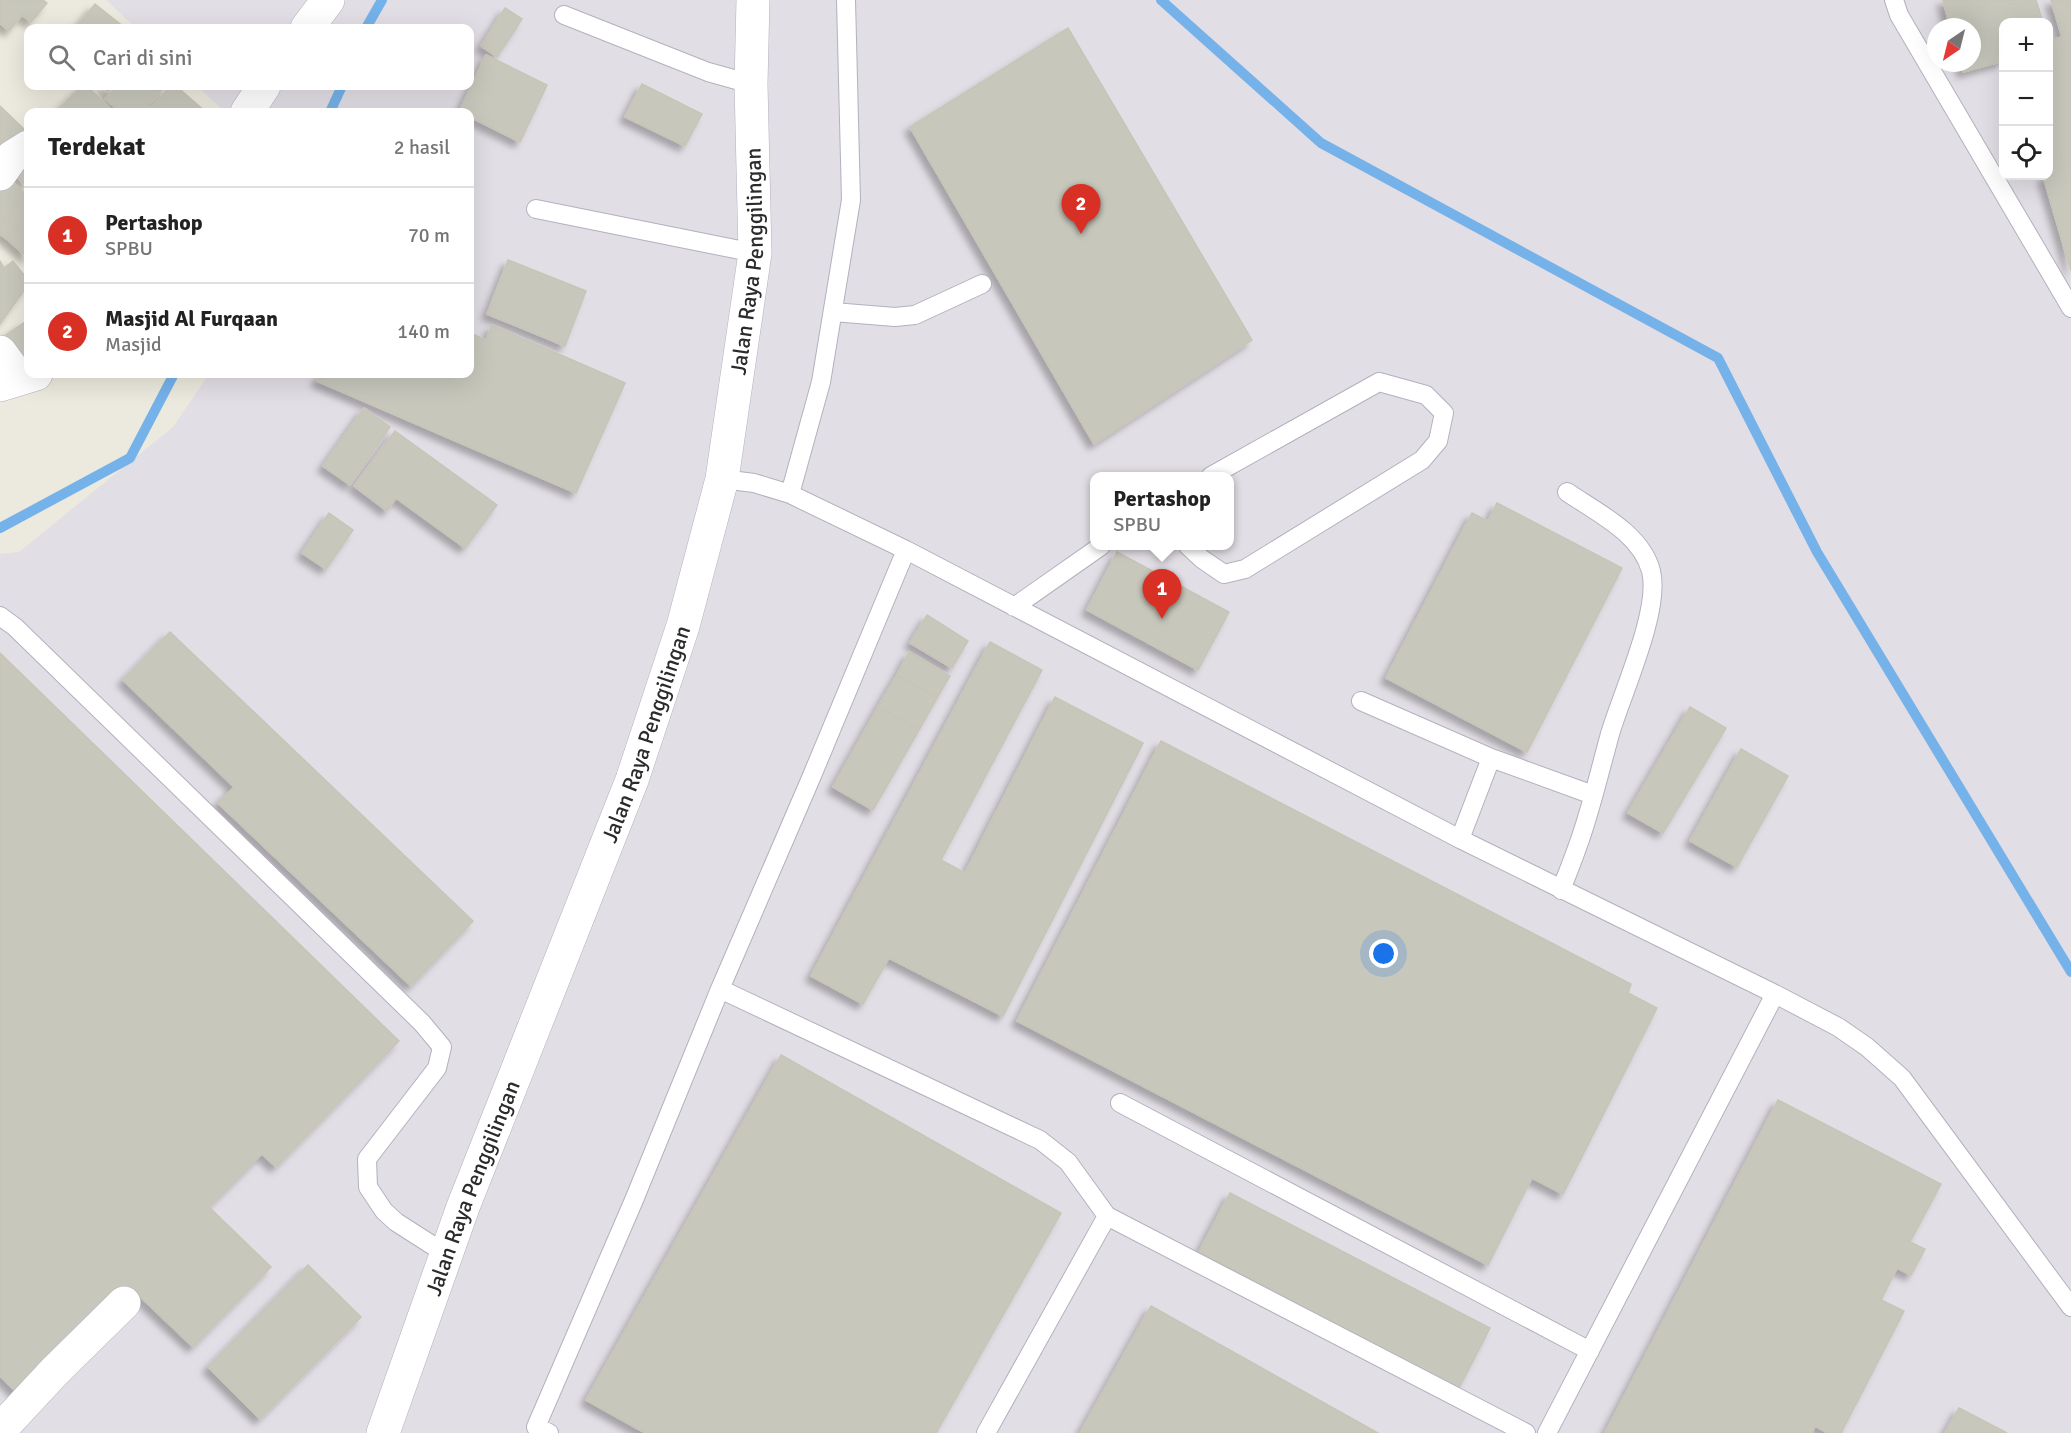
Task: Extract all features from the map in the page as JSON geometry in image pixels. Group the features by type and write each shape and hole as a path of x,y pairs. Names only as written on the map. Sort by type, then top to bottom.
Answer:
{"street":[{"path":"310,24 328,0"},
{"name":"Jalan Raya Penggilingan","path":"383,1433 446,1254 632,780 683,627 722,479 755,253 751,84 753,0"},
{"path":"250,108 261,90"},
{"path":"0,174 12,157 24,150"},
{"path":"0,1430 54,1372 124,1304"}],"lane":[{"path":"790,494 821,382 851,200 846,0"},
{"path":"1894,0 1899,15 2071,307"},
{"path":"564,15 708,72 751,84"},
{"path":"536,209 755,253"},
{"path":"833,312 895,317 915,315 982,284"},
{"path":"1192,550 1224,574 1245,569 1422,460 1438,441 1444,413 1426,395 1379,381 1220,472"},
{"path":"722,479 754,483 790,494 906,550 1460,839 1838,1027 1867,1047 1902,1078 2071,1306"},
{"path":"1561,890 1581,838 1610,734 1646,629 1653,592 1651,571 1641,550 1622,530 1566,492"},
{"path":"540,1431 720,989 906,550"},
{"path":"1014,607 1095,550"},
{"path":"0,616 15,627 422,1023 442,1047 437,1068 367,1159 368,1187 384,1211 396,1222 446,1254"},
{"path":"1361,701 1491,758 1593,795"},
{"path":"1460,839 1491,758"},
{"path":"720,989 1040,1140 1068,1162 1107,1216 1526,1433"},
{"path":"1547,1433 1775,994"},
{"path":"1120,1103 1590,1351"},
{"path":"986,1433 1107,1216"}],"shaded area":[{"path":"106,0 2071,0 2071,1433 0,1433 0,554 19,552 173,427 206,378 474,378 474,108 221,108 201,90 474,90 474,24 132,24"}],"building":[{"path":"0,0 43,0 47,3 31,22 22,15 9,31 0,23"},
{"path":"1943,0 2036,0 2042,18 1999,18 1999,62 1981,67 1981,18 1948,18"},
{"path":"2051,0 2071,0 2071,271 2044,180 2053,180 2053,40 2062,37"},
{"path":"95,4 120,24 79,24"},
{"path":"505,8 522,19 497,57 481,46"},
{"path":"1068,28 1252,340 1094,444 910,127"},
{"path":"486,55 547,85 520,142 474,119 474,108 461,108 469,90 474,90 474,80"},
{"path":"642,84 702,114 685,146 625,117"},
{"path":"78,90 91,90 110,108 62,108"},
{"path":"113,90 161,90 146,108 115,108 105,99"},
{"path":"167,90 181,90 201,108 151,108"},
{"path":"0,106 24,129 24,135 7,152 0,146"},
{"path":"24,156 24,184 11,170"},
{"path":"9,179 24,192 24,196 0,223 0,189"},
{"path":"24,196 24,220 7,239 0,234 0,223"},
{"path":"24,220 24,254 7,239"},
{"path":"508,260 586,291 565,346 487,314"},
{"path":"0,261 4,268 13,261 24,275 24,291 0,324"},
{"path":"24,323 24,362 6,335"},
{"path":"492,325 625,383 576,493 317,381 318,378 474,378 474,335 486,340"},
{"path":"364,408 390,427 350,485 323,466"},
{"path":"395,431 497,505 465,548 396,498 387,511 354,486"},
{"path":"1497,503 1622,568 1527,752 1386,678 1472,513 1488,521"},
{"path":"329,513 353,530 326,569 302,553"},
{"path":"1117,552 1229,612 1198,670 1087,610"},
{"path":"927,615 968,641 952,668 910,643"},
{"path":"170,632 473,921 411,986 218,803 234,787 123,680"},
{"path":"990,642 1042,670 941,860 965,873 1055,697 1143,743 1003,1016 889,958 863,1004 811,976"},
{"path":"909,652 950,676 937,698 897,675"},
{"path":"0,653 399,1041 276,1167 262,1154 209,1207 271,1267 193,1347 130,1287 21,1397 0,1376"},
{"path":"897,675 937,698 919,730 878,707"},
{"path":"878,707 919,730 873,810 833,787"},
{"path":"1690,707 1726,728 1663,833 1628,813"},
{"path":"1161,741 1631,984 1628,993 1657,1008 1563,1194 1532,1178 1488,1265 1017,1021"},
{"path":"1741,749 1788,776 1737,867 1690,841"},
{"path":"781,1055 1061,1213 936,1433 645,1433 586,1400"},
{"path":"1778,1100 1941,1184 1910,1242 1925,1249 1911,1275 1897,1268 1881,1300 1904,1311 1841,1433 1828,1433 1815,1426 1812,1433 1605,1433"},
{"path":"1230,1193 1490,1328 1459,1388 1199,1252"},
{"path":"308,1265 361,1317 260,1419 208,1367"},
{"path":"1151,1306 1378,1433 1080,1433"},
{"path":"1959,1408 2007,1433 1945,1433"}],"waterway":[{"path":"368,24 382,0"},
{"path":"1161,0 1321,143 1718,358 1817,552 2071,972"},
{"path":"332,108 340,90"},
{"path":"0,528 130,458 172,378"}],"place":[{"name":"Masjid Al Furqaan","path":"1081,234"},
{"name":"Pertashop","path":"1162,619"}]}
